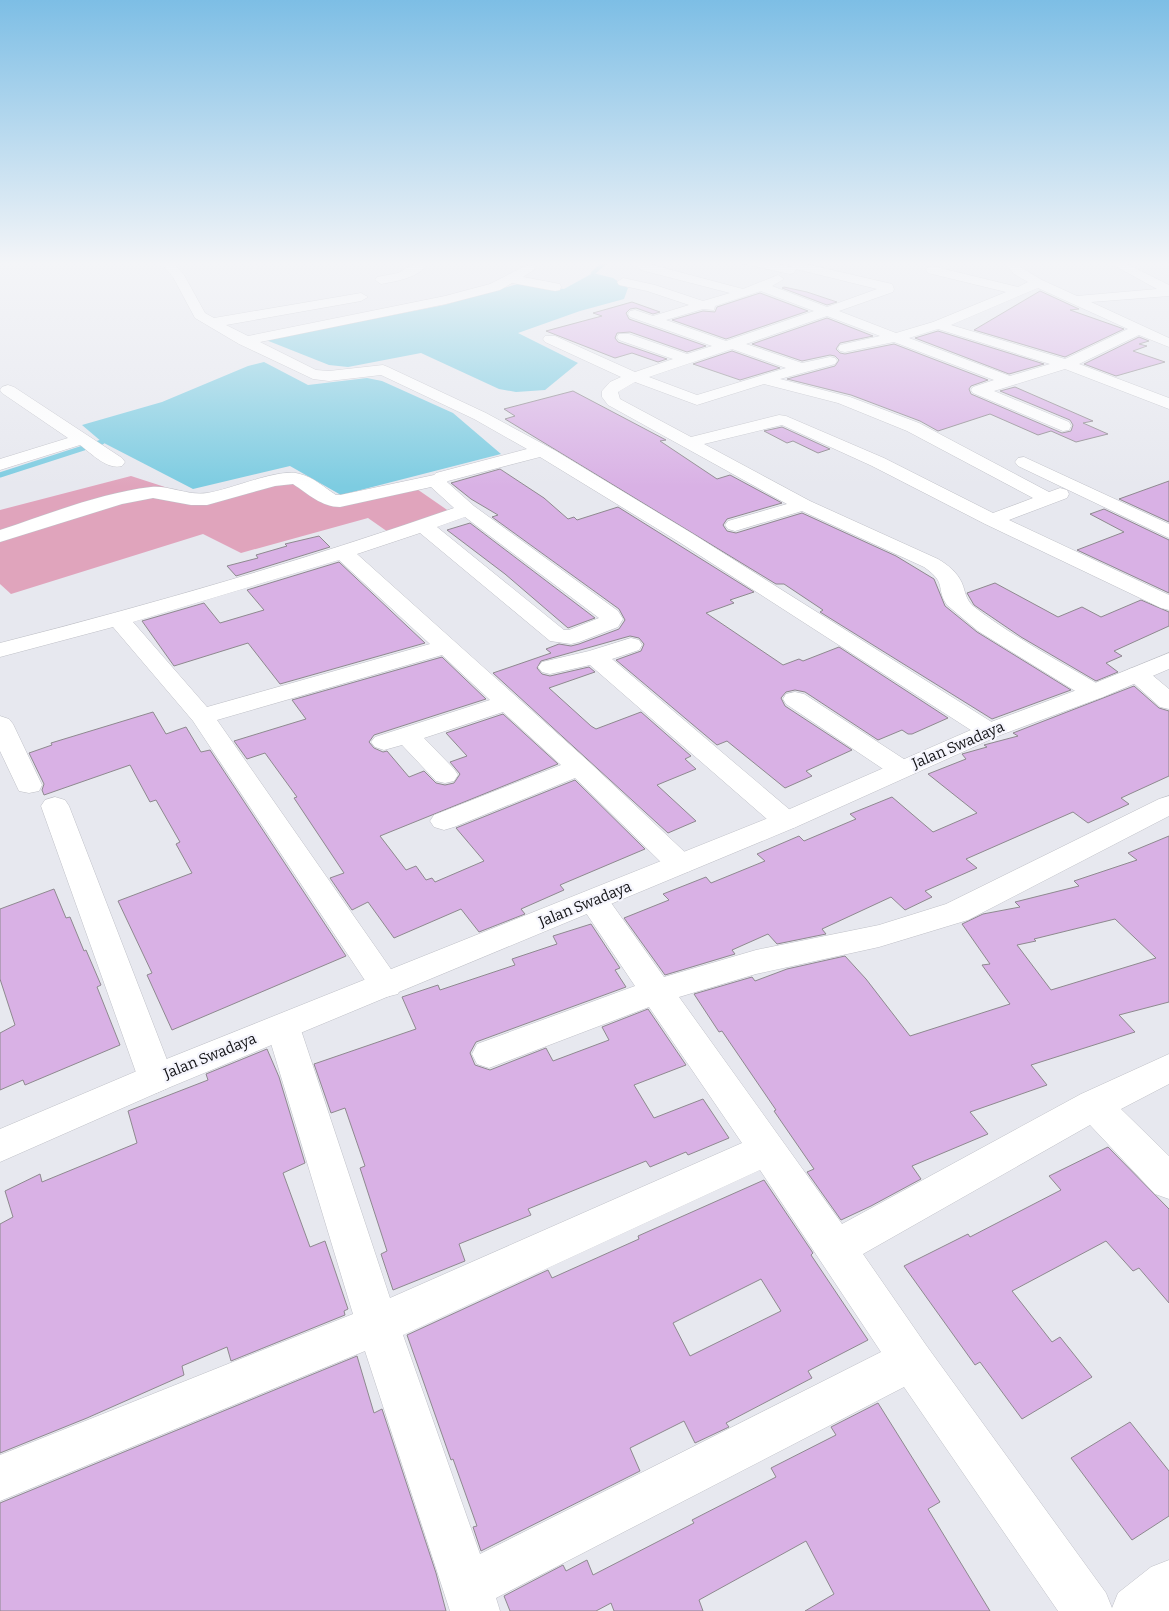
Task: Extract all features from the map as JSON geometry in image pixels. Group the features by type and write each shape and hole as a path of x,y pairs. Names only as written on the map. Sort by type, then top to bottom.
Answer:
{"street":[{"path":"237,336 317,375 373,370 386,371 480,416 542,450 989,730"},
{"path":"244,340 263,336"},
{"path":"703,336 801,368"},
{"path":"755,336 616,384 610,391 610,397 614,402 802,505 931,563 942,571 951,582 955,600 964,609 986,626 1094,692"},
{"path":"977,336 1066,364 1169,404"},
{"path":"979,390 1007,380 1066,364 1122,336"},
{"path":"1153,336 1169,343"},
{"path":"624,337 687,359"},
{"path":"845,348 897,337 1007,380"},
{"path":"550,339 634,377 696,400 801,368 830,362"},
{"path":"765,380 844,400 913,427 1048,499"},
{"path":"964,383 1063,426"},
{"path":"4,391 29,384"},
{"path":"4,391 116,462"},
{"path":"689,443 784,420 887,466 992,520 1169,603"},
{"path":"0,465 88,443"},
{"path":"0,536 118,499 153,492 207,499 274,481 296,478 332,501 340,501 438,480 542,450"},
{"path":"1024,462 1169,532"},
{"path":"423,526 558,636 571,637 610,622 612,619 467,510 439,486 438,480"},
{"path":"992,520 1075,488"},
{"path":"173,496 198,518"},
{"path":"735,525 802,505"},
{"path":"0,650 119,620 343,552 467,510"},
{"path":"343,552 579,767 680,864"},
{"path":"1142,590 1169,578"},
{"path":"119,620 202,716 386,985"},
{"path":"550,667 595,657 631,645"},
{"path":"202,716 447,646"},
{"path":"595,657 786,821"},
{"name":"Jalan Swadaya","path":"0,1146 156,1078 786,821 989,730 1094,692 1169,660"},
{"path":"1137,674 1169,702"},
{"path":"795,699 901,769"},
{"path":"445,775 395,738 508,702"},
{"path":"0,724 29,784"},
{"path":"444,821 579,767"},
{"path":"489,1054 655,992 756,962 879,936 957,912 1169,805"},
{"path":"55,806 156,1078"},
{"path":"593,901 836,1248 911,1360 1088,1611"},
{"path":"283,1027 378,1325 470,1599 911,1360"},
{"path":"836,1248 1094,1106 1169,1068"},
{"path":"1094,1106 1169,1182"},
{"path":"0,1478 378,1325 766,1150"},
{"path":"1136,1611 1169,1585"}],"shaded area":[{"path":"284,475 334,505 414,487 453,514 388,532 368,518 241,553 203,534 11,594 0,584 0,510 131,476 202,499"}],"water":[{"path":"285,336 524,336 578,363 545,390 516,392 499,389 421,353 348,367 329,365 266,340"},
{"path":"264,362 308,385 367,378 382,381 453,413 501,454 341,495 290,466 193,489 102,442 82,425 162,402 248,366"}],"building":[{"path":"559,336 616,336 618,342 667,359 658,362 632,353 615,358"},
{"path":"642,336 678,336 706,346 687,352"},
{"path":"718,336 734,336 726,339"},
{"path":"775,336 872,336 840,343 836,349 840,353 845,354 894,344 988,380 971,386 969,389 971,394 1062,433 1071,431 1073,425 1070,420 1000,391 1015,387 1093,421 1083,423 1108,434 1076,442 1051,431 1038,435 990,414 938,431 920,421 851,395 787,379 835,366 839,360 835,356 830,355 802,361 752,344"},
{"path":"921,336 955,336 1044,364 1009,374 915,338"},
{"path":"995,336 1109,336 1065,357"},
{"path":"1139,337 1149,341 1139,344 1147,346 1133,351 1165,362 1116,376 1084,364"},
{"path":"732,351 780,368 740,380 693,364"},
{"path":"573,391 666,440 660,441 717,479 730,475 782,503 727,519 723,525 727,531 736,533 802,513 896,556 934,579 945,606 977,632 1071,690 992,719 820,612 823,610 784,584 776,584 505,419 515,416 504,409"},
{"path":"782,427 830,449 818,453 793,441 787,443 764,431"},
{"path":"500,469 544,498 568,519 574,517 577,520 618,507 754,592 730,600 734,603 706,613 783,665 799,659 803,661 839,647 948,718 912,734 902,730 878,740 805,692 795,690 786,692 781,698 785,706 852,750 806,771 812,776 785,788 727,741 717,745 616,660 641,651 644,644 639,638 630,636 541,661 537,668 542,674 550,676 589,667 595,672 549,688 591,726 596,729 641,712 691,756 685,759 696,769 657,785 696,821 668,833 493,673 551,653 546,649 559,644 571,646 579,644 619,629 625,620 619,609 492,517 498,515 471,499 451,483"},
{"path":"1169,481 1169,522 1119,499"},
{"path":"1104,509 1169,540 1169,593 1077,550 1124,532 1090,514"},
{"path":"470,523 595,618 568,628 505,574 447,530"},
{"path":"319,536 330,547 236,576 227,566 258,558 256,555 287,546 285,544"},
{"path":"339,562 425,643 280,684 248,643 174,666 142,621 204,603 220,623 264,610 247,590"},
{"path":"995,583 1058,617 1082,607 1101,617 1141,600 1169,612 1169,626 1114,651 1122,656 1106,663 1118,672 1096,681 1021,637 974,605 967,593"},
{"path":"442,657 486,699 374,735 369,742 374,748 383,752 387,751 409,777 424,771 436,783 445,785 454,783 460,774 450,762 467,756 446,733 503,714 558,764 380,836 406,870 416,866 426,880 432,878 435,882 484,861 456,828 575,780 645,849 560,885 564,890 521,909 525,914 479,932 461,909 394,938 368,902 352,910 330,878 344,873 294,798 297,797 265,753 247,759 234,741 306,719 292,700"},
{"path":"1134,686 1159,708 1169,711 1169,776 1121,798 1129,804 1088,823 1073,812 966,859 977,868 925,891 932,897 905,910 891,897 822,929 826,934 777,944 768,934 732,950 735,954 665,975 624,918 669,900 663,894 706,877 711,883 765,861 757,854 799,836 804,841 856,819 850,814 892,797 933,832 977,813 928,774 966,759 962,754 987,747 984,745 1018,736 1013,733"},
{"path":"153,712 166,734 186,727 201,752 210,750 346,956 172,1030 147,975 152,973 118,901 192,873 176,844 180,842 156,800 150,802 130,765 44,795 42,790 44,784 29,753 52,745 51,743"},
{"path":"1169,836 1169,1002 1119,1015 1135,1032 1031,1065 1047,1085 970,1112 988,1134 912,1166 921,1179 841,1220 807,1172 814,1169 774,1111 776,1110 722,1031 719,1032 694,994 752,977 755,981 787,969 845,956 866,979 910,1036 1010,1004 982,965 990,964 962,924 983,914 1020,907 1015,902 1079,886 1074,881 1137,860 1128,853","holes":["1115,919 1156,958 1051,990 1017,945"]},
{"path":"54,889 66,918 70,917 101,985 97,987 120,1045 25,1085 23,1080 0,1090 0,1033 15,1025 0,979 0,909"},
{"path":"591,924 620,968 615,970 626,987 476,1042 470,1053 475,1065 490,1070 546,1048 553,1061 609,1040 602,1027 648,1009 686,1065 634,1085 654,1118 703,1099 729,1138 688,1155 686,1152 650,1167 646,1161 528,1209 531,1215 459,1244 465,1261 393,1290 381,1254 387,1251 360,1168 365,1166 345,1108 331,1113 314,1064 416,1029 402,997 438,985 440,990 515,965 512,959 557,944 553,936"},
{"path":"267,1049 279,1077 305,1163 283,1173 310,1247 325,1241 348,1309 344,1311 345,1315 231,1361 227,1347 182,1366 184,1375 87,1418 0,1453 0,1224 13,1217 5,1191 40,1174 42,1182 137,1143 128,1111 208,1080 206,1074"},
{"path":"1108,1147 1169,1209 1169,1303 1139,1268 1133,1271 1106,1241 1012,1291 1052,1342 1060,1337 1092,1377 1022,1419 980,1362 975,1365 904,1266 968,1234 970,1237 1061,1190 1049,1176"},
{"path":"764,1180 868,1340 808,1371 812,1378 726,1423 729,1427 695,1443 684,1421 630,1448 640,1471 481,1551 473,1527 477,1526 453,1459 451,1460 407,1335 548,1270 552,1278 639,1239 638,1236","holes":["761,1279 781,1311 690,1356 673,1323"]},
{"path":"357,1356 374,1413 382,1409 436,1573 446,1611 0,1611 0,1503"},
{"path":"878,1403 940,1502 928,1509 990,1611 805,1611 834,1594 806,1541 699,1600 703,1611 614,1611 611,1603 596,1611 510,1611 504,1596 563,1565 566,1571 587,1560 593,1575 694,1523 692,1520 776,1477 771,1468 836,1435 831,1427"},
{"path":"1130,1422 1169,1471 1169,1516 1132,1540 1071,1458"}],"waterway":[{"path":"0,475 102,442"}]}
